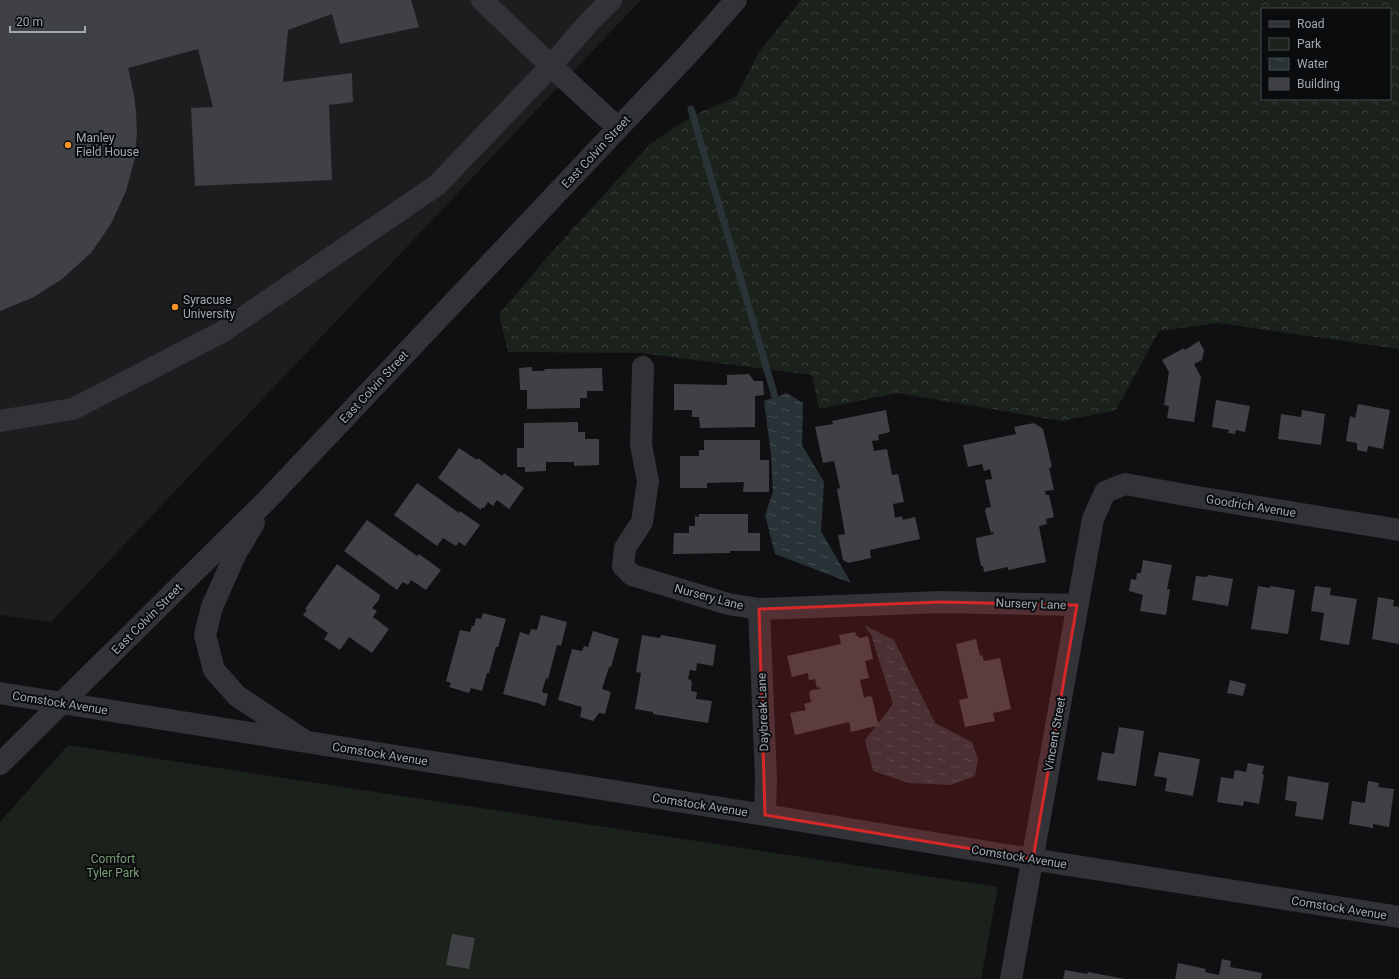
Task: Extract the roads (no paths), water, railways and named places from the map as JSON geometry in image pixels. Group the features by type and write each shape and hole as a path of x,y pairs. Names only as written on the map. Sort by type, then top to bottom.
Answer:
{"street":[{"path":"482,0 618,128"},
{"path":"0,421 73,409 222,332 437,185 551,66 590,21 611,0"},
{"name":"East Colvin Street","path":"0,764 267,500 692,50 736,0"},
{"name":"Nursery Lane","path":"642,367 641,445 648,481 642,522 625,548 623,566 632,575 728,604 759,609 941,602 1077,605"},
{"name":"Goodrich Avenue","path":"1105,492 1125,484 1199,498 1399,530"},
{"name":"Vincent Street","path":"1012,979 1092,519 1105,492"},
{"path":"267,500 235,555 212,607 205,635 214,670 237,696 308,743"},
{"name":"Daybreak Lane","path":"759,609 766,778 765,815"},
{"name":"Comstock Avenue","path":"0,693 1399,917"}],"water":[{"path":"787,393 803,403 802,445 824,482 821,531 851,583 775,554 765,515 773,492 771,454 764,401"},
{"path":"864,625 894,640 935,723 972,742 978,759 975,776 951,785 909,783 873,771 865,740 893,704 871,635"}],"waterway":[{"path":"691,109 775,397"}],"place":[{"name":"Manley Field House","path":"68,145"},
{"name":"Syracuse University","path":"175,307"}],"park label":[{"name":"Comfort Tyler Park","path":"113,866"}]}
